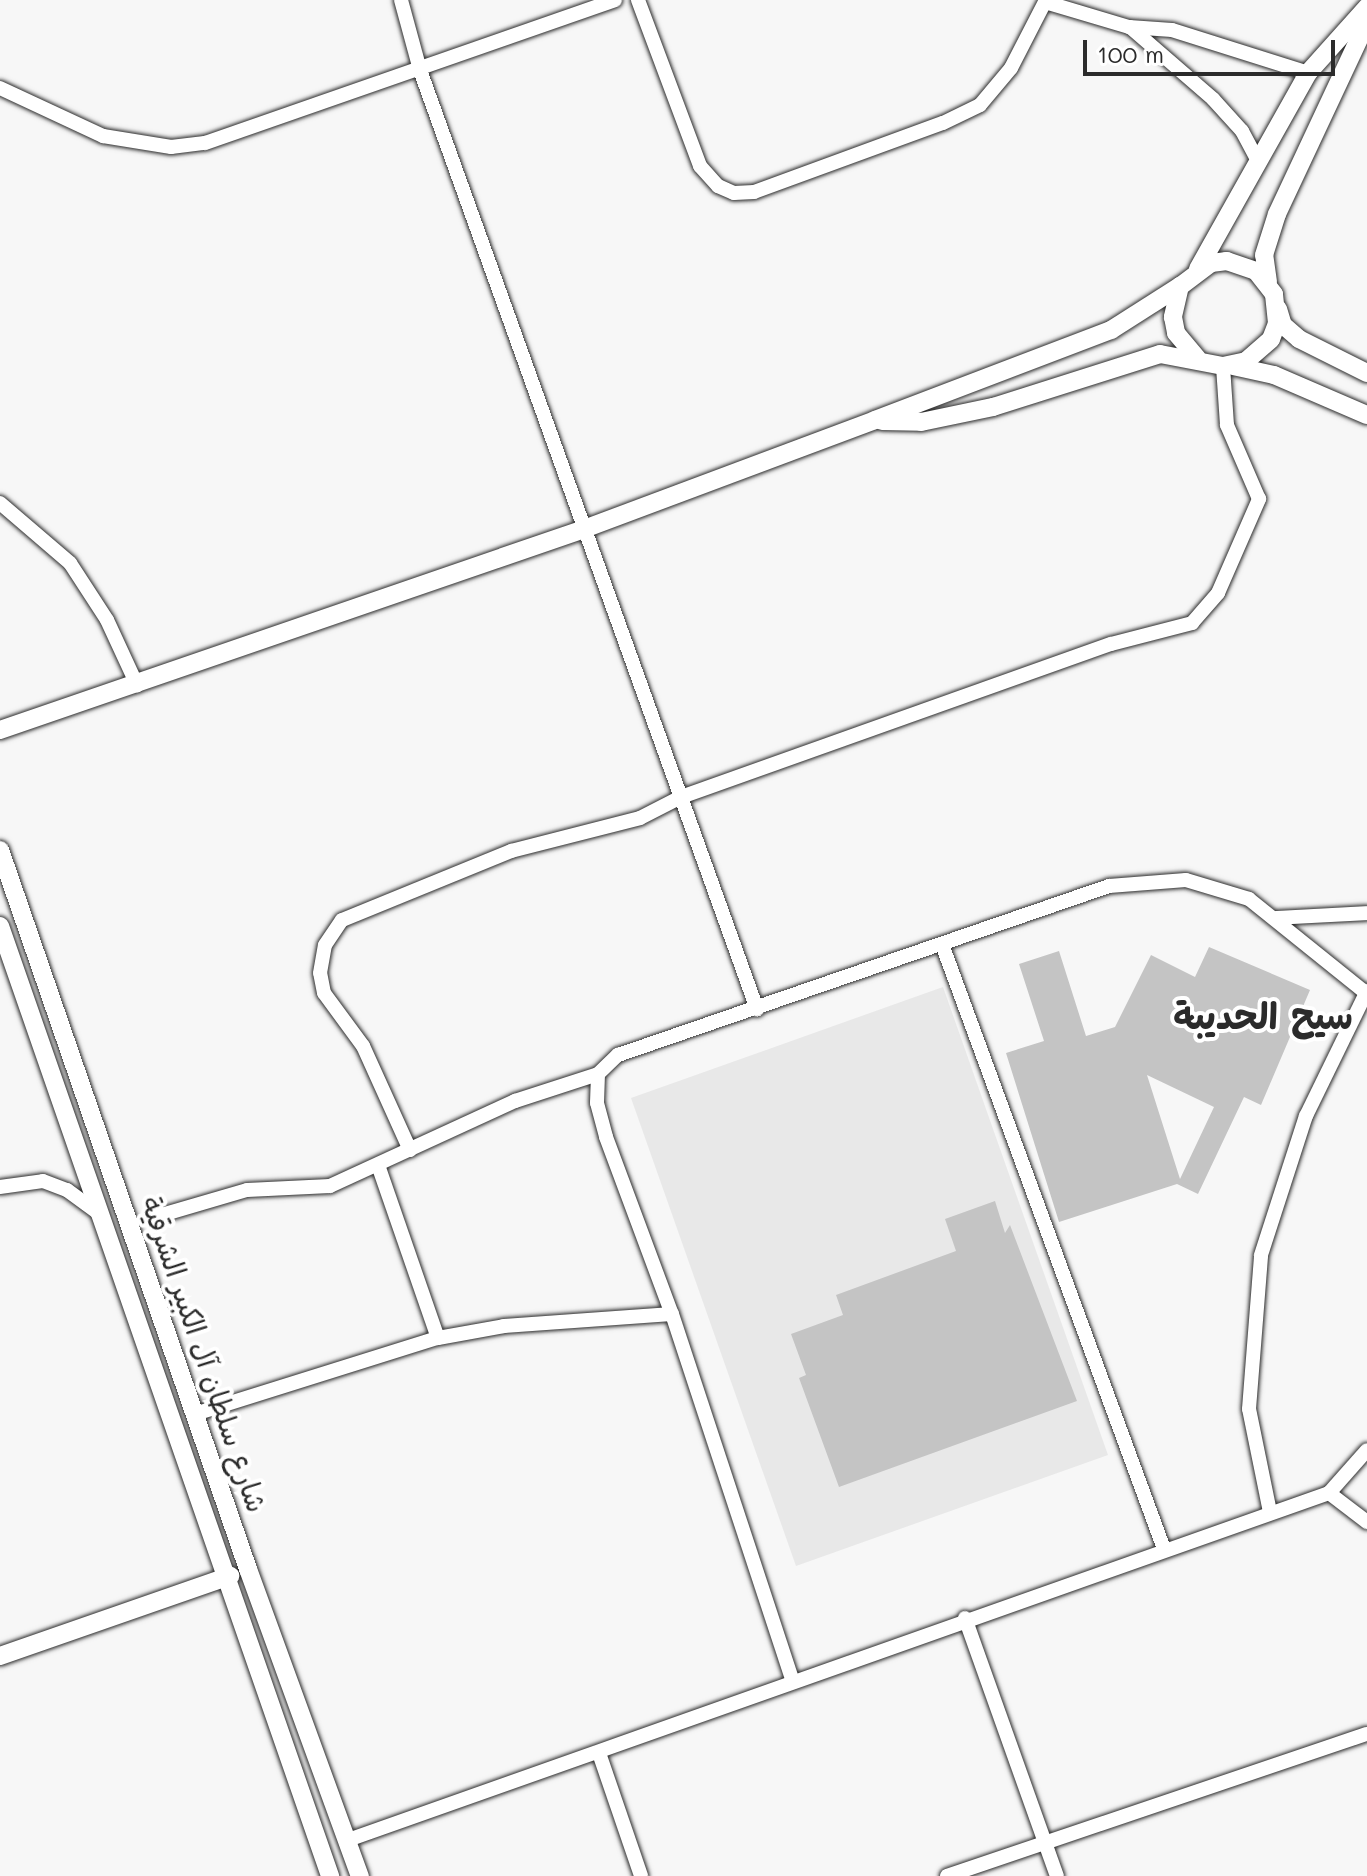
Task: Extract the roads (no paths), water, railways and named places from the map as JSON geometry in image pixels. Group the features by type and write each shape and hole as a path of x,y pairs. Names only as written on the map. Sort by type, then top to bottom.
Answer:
{"street":[{"path":"401,0 420,70 757,1009"},
{"path":"0,88 103,136 171,147 238,133 615,0"},
{"path":"638,0 700,166 718,186 734,193 798,176 943,123 980,105 1011,68 1045,1 1129,27 1172,30 1308,73"},
{"path":"0,730 584,529 1111,330 1180,286 1197,269 1308,73 1367,7"},
{"path":"1367,22 1277,214 1264,255 1268,282 1283,325 1299,339 1367,373"},
{"path":"1129,27 1213,99 1242,131 1259,163"},
{"path":"1197,269 1227,261 1243,264 1268,282"},
{"path":"1180,286 1174,309 1176,333 1197,358"},
{"path":"1226,366 1253,357 1271,339 1277,307"},
{"path":"875,420 921,422 993,407 1160,354 1197,358 1274,375 1367,415"},
{"path":"410,1150 363,1046 324,993 320,973 325,945 342,920 511,851 628,822 681,797 1111,644 1192,623 1218,593 1259,499 1227,425 1226,366"},
{"path":"0,503 70,563 107,620 137,685"},
{"name":"شارع سلطان آل الكبير الشرقية","path":"0,850 360,1876"},
{"path":"158,1216 247,1190 330,1186 515,1101 598,1074 618,1055 943,947 1109,886 1145,880 1219,888 1249,899 1366,992 1306,1116 1261,1255 1249,1409 1270,1512"},
{"path":"1275,918 1367,913"},
{"name":"شارع سلطان آل الكبير الشرقية","path":"0,926 230,1576 330,1876"},
{"path":"943,947 1164,1549"},
{"path":"598,1074 597,1103 606,1137 672,1314 793,1682"},
{"path":"378,1165 438,1338"},
{"path":"0,1187 43,1181 67,1190 103,1217"},
{"path":"198,1413 438,1338 504,1326 672,1314"},
{"path":"348,1840 599,1753 965,1618 1329,1493 1367,1450"},
{"path":"1329,1493 1367,1522"},
{"path":"0,1656 230,1576"},
{"path":"965,1618 1057,1876"},
{"path":"947,1876 1045,1840 1367,1734"},
{"path":"599,1753 641,1876"}],"district":[{"name":"سيح الحديبة","path":"1263,1015"}]}
